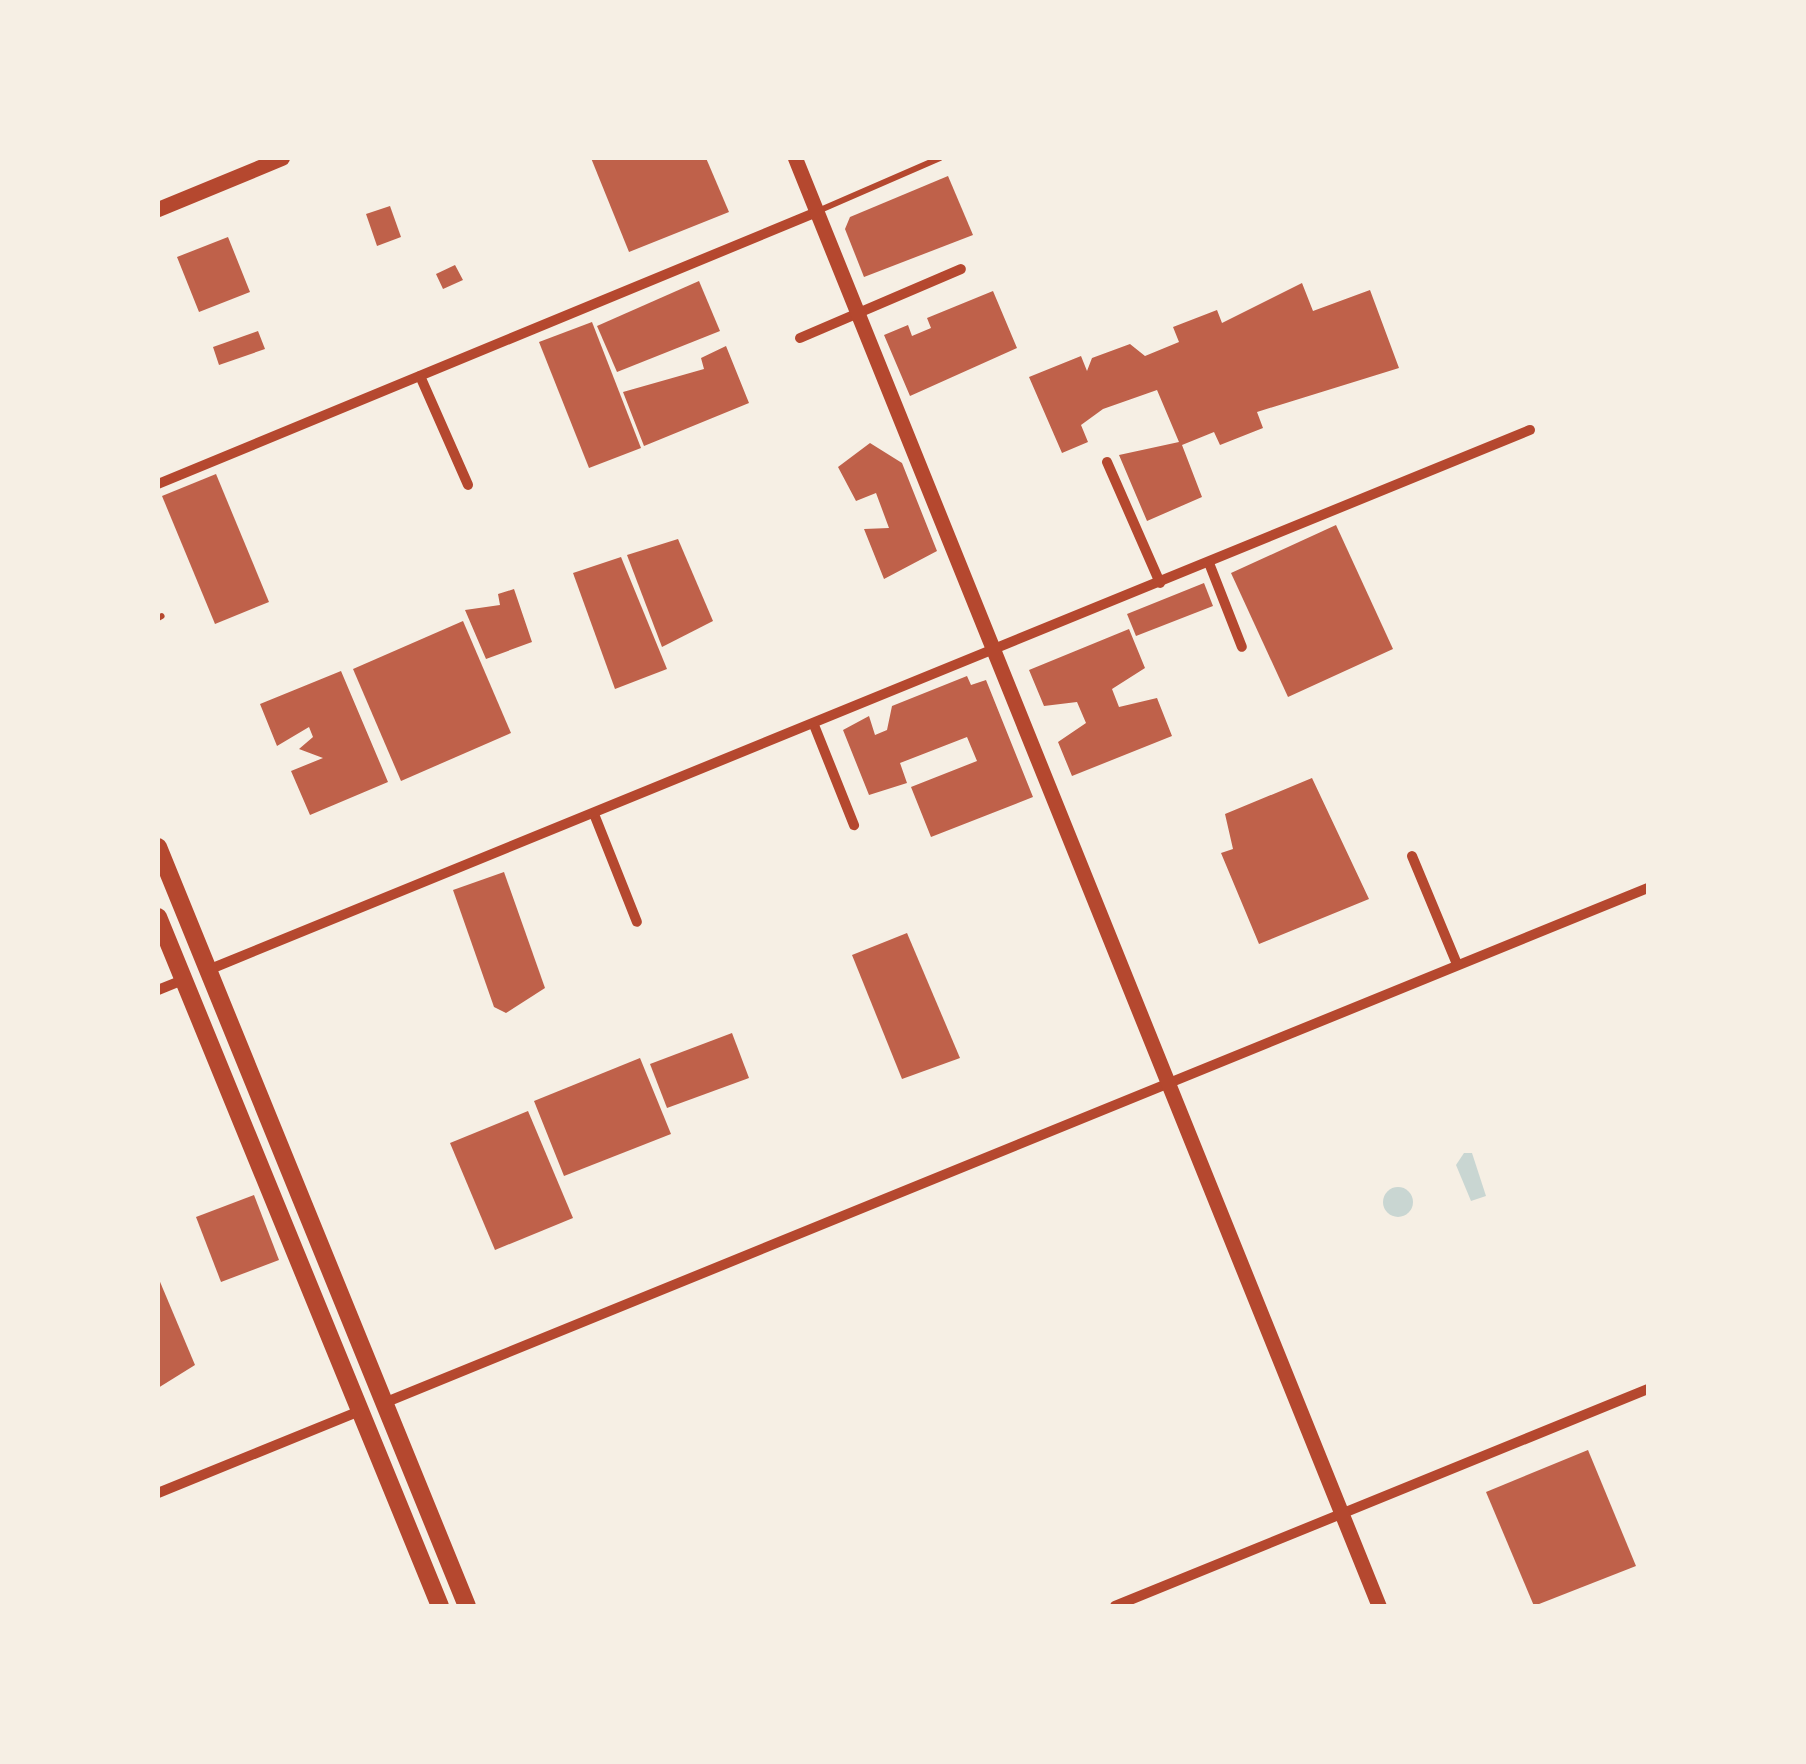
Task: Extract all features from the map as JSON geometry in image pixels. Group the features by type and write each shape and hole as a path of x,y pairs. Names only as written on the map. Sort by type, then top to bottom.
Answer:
{"main road":[{"path":"158,847 467,1606"},
{"path":"158,916 440,1606"},
{"path":"183,980 208,970"},
{"path":"360,1411 384,1403"}],"street":[{"path":"158,208 282,158"},
{"path":"795,158 1378,1606"},
{"path":"158,484 817,212"},
{"path":"800,338 961,269"},
{"path":"420,376 468,485"},
{"path":"208,970 1530,430"},
{"path":"1107,462 1160,584"},
{"path":"1209,564 1242,648"},
{"path":"814,725 854,826"},
{"path":"594,814 637,922"},
{"path":"1412,856 1457,964"},
{"path":"384,1403 1166,1080 1648,888"},
{"path":"158,990 183,980"},
{"path":"1115,1606 1648,1389"},
{"path":"158,1494 360,1411"}],"lane":[{"path":"817,212 940,158"}],"shaded area":[{"path":"1464,1153 1472,1153 1486,1196 1471,1201 1456,1165"},
{"path":"1398,1187 1409,1191 1413,1202 1409,1213 1398,1217 1387,1213 1383,1202 1387,1191"}],"building":[{"path":"591,158 706,158 729,212 629,252"},
{"path":"948,176 973,235 864,277 845,229 850,217"},
{"path":"390,206 401,237 377,246 366,214"},
{"path":"228,237 250,292 199,312 177,257"},
{"path":"455,265 463,280 443,289 436,274"},
{"path":"699,281 720,331 617,372 597,326"},
{"path":"1302,283 1313,311 1370,290 1399,368 1257,412 1263,428 1220,445 1214,432 1182,445 1202,497 1147,521 1119,455 1179,442 1157,390 1103,409 1081,425 1088,442 1062,453 1029,377 1081,356 1087,371 1092,358 1130,344 1145,356 1179,342 1173,327 1217,310 1222,323"},
{"path":"993,291 1017,348 910,396 884,335 908,325 912,336 931,328 927,318"},
{"path":"592,322 641,448 589,468 539,342"},
{"path":"258,331 265,349 219,365 213,347"},
{"path":"726,346 749,403 644,446 623,392 704,369 701,358"},
{"path":"870,443 902,463 937,551 884,579 864,529 889,528 876,493 856,501 838,467"},
{"path":"216,474 269,602 215,624 162,496"},
{"path":"1336,525 1393,649 1288,697 1231,573"},
{"path":"678,539 713,621 662,647 627,555"},
{"path":"621,557 667,669 615,689 573,573"},
{"path":"1204,583 1213,606 1136,636 1127,614"},
{"path":"514,589 532,642 486,659 465,610 500,605 498,594"},
{"path":"463,621 511,733 401,781 353,669"},
{"path":"1129,629 1145,668 1112,689 1119,707 1157,698 1172,736 1072,776 1058,742 1086,723 1077,702 1044,706 1029,670"},
{"path":"341,671 388,782 310,815 291,771 323,758 299,749 313,737 309,727 277,746 260,704"},
{"path":"967,676 971,685 986,680 1033,797 931,837 911,787 977,761 967,737 900,763 907,783 869,795 843,730 869,716 875,735 887,730 892,706"},
{"path":"1312,778 1369,899 1259,944 1221,853 1233,849 1225,814"},
{"path":"504,872 545,988 506,1013 494,1007 453,890"},
{"path":"907,933 960,1058 902,1079 852,955"},
{"path":"732,1033 749,1078 667,1108 650,1064"},
{"path":"640,1058 671,1134 564,1176 534,1101"},
{"path":"528,1111 573,1218 495,1250 450,1143"},
{"path":"254,1195 279,1260 221,1282 196,1217"},
{"path":"158,1277 195,1365 158,1388"},
{"path":"1588,1450 1636,1566 1534,1606 1486,1492"}]}
